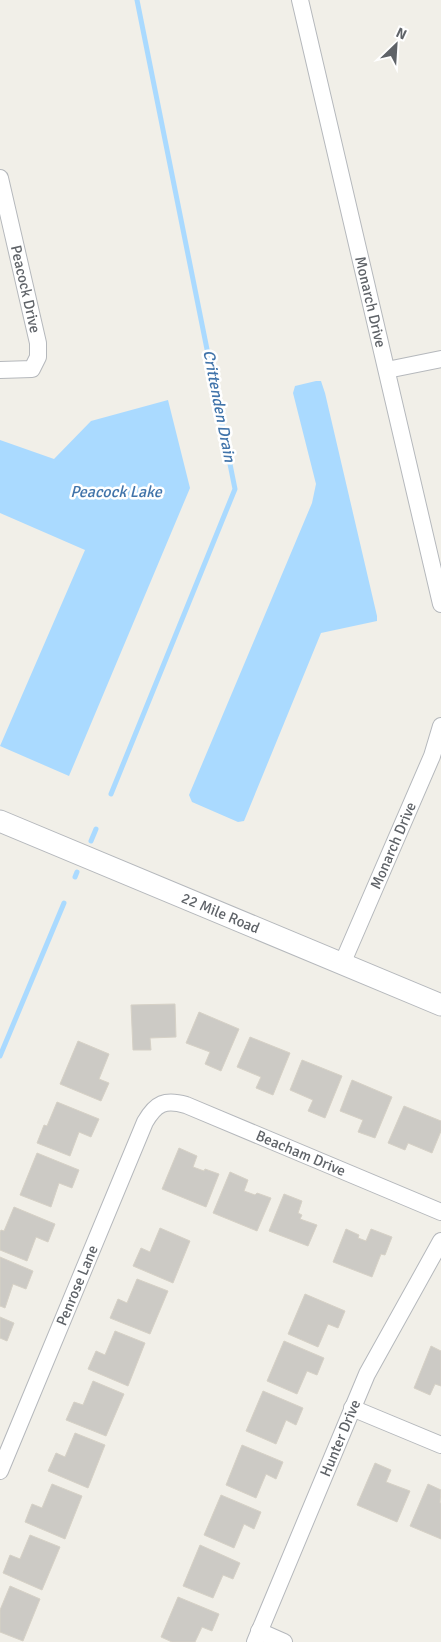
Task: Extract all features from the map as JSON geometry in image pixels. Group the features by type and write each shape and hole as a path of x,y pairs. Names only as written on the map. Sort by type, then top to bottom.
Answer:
{"street":[{"name":"Monarch Drive","path":"300,0 441,604"},
{"name":"Peacock Drive","path":"0,178 38,343 38,357 32,369 0,370"},
{"path":"387,370 441,359"},
{"name":"Monarch Drive","path":"342,964 432,756 441,726"},
{"name":"22 Mile Road","path":"0,821 441,1005"},
{"name":"Beacham Drive","path":"161,1103 175,1102 186,1105 441,1212"},
{"name":"Penrose Lane","path":"0,1471 145,1122 150,1113 161,1103"},
{"name":"Hunter Drive","path":"257,1637 352,1408 375,1359 441,1241"},
{"path":"352,1408 441,1444"},
{"path":"257,1637 284,1642"}],"water":[{"path":"321,381 325,393 377,621 321,633 244,821 238,822 192,802 189,795 312,503 316,484 293,393 295,386"},
{"name":"Peacock Lake","path":"168,400 190,488 69,776 0,746 85,550 0,513 0,440 54,459 91,421"}],"building":[{"path":"175,1004 176,1037 150,1038 151,1050 133,1050 131,1005"},
{"path":"199,1012 239,1029 221,1071 205,1064 210,1052 186,1043"},
{"path":"250,1037 290,1053 273,1095 256,1088 261,1077 237,1067"},
{"path":"78,1041 109,1054 99,1079 109,1083 101,1101 60,1084"},
{"path":"302,1060 342,1076 325,1118 308,1111 313,1100 290,1090"},
{"path":"352,1080 392,1097 375,1138 358,1132 363,1120 340,1111"},
{"path":"57,1102 99,1119 91,1137 79,1132 70,1156 37,1143 44,1125 47,1126"},
{"path":"404,1106 441,1121 441,1131 432,1153 408,1143 405,1150 388,1143"},
{"path":"179,1148 197,1156 193,1167 219,1174 206,1207 162,1189"},
{"path":"37,1153 79,1170 72,1188 59,1183 51,1207 20,1195"},
{"path":"230,1172 248,1180 244,1191 271,1198 257,1231 213,1213"},
{"path":"284,1194 302,1201 298,1213 302,1215 300,1219 317,1225 308,1246 269,1231"},
{"path":"14,1207 55,1224 48,1242 36,1237 27,1261 0,1250 0,1232 1,1230 4,1231"},
{"path":"160,1228 190,1241 173,1283 133,1266 141,1248 150,1252"},
{"path":"346,1229 359,1235 358,1238 366,1241 371,1229 392,1237 385,1255 381,1254 372,1277 333,1262"},
{"path":"0,1257 33,1271 26,1289 13,1284 5,1308 0,1306"},
{"path":"137,1279 168,1291 150,1334 110,1318 118,1299 127,1303"},
{"path":"305,1294 345,1311 338,1328 328,1324 318,1347 288,1334"},
{"path":"0,1317 14,1323 7,1341 0,1338"},
{"path":"115,1331 145,1343 128,1386 88,1369 96,1351 105,1355"},
{"path":"284,1341 324,1358 317,1375 307,1371 297,1394 267,1381"},
{"path":"431,1346 441,1351 441,1386 435,1384 430,1395 414,1388"},
{"path":"93,1381 124,1394 106,1436 66,1420 74,1402 83,1405"},
{"path":"263,1391 303,1408 296,1425 286,1420 276,1444 246,1431"},
{"path":"75,1433 105,1445 88,1488 48,1471 56,1453 65,1457"},
{"path":"242,1445 283,1462 276,1479 266,1474 256,1498 226,1485"},
{"path":"375,1463 391,1470 386,1482 410,1491 397,1522 357,1505"},
{"path":"52,1484 82,1496 65,1539 25,1522 32,1504 42,1508"},
{"path":"428,1484 441,1490 441,1539 410,1526"},
{"path":"221,1495 261,1512 254,1529 244,1524 234,1548 204,1535"},
{"path":"30,1535 60,1547 42,1590 3,1573 10,1555 20,1559"},
{"path":"200,1545 240,1563 233,1579 223,1575 213,1598 183,1586"},
{"path":"10,1586 40,1599 23,1641 0,1632 0,1610"},
{"path":"178,1597 219,1614 212,1631 202,1627 195,1642 172,1642 161,1637"}],"waterway":[{"name":"Crittenden Drain","path":"111,794 235,489 137,0"},
{"name":"Crittenden Drain","path":"91,841 96,829"},
{"name":"Crittenden Drain","path":"75,877 77,872"},
{"name":"Crittenden Drain","path":"0,1056 64,903"}]}
